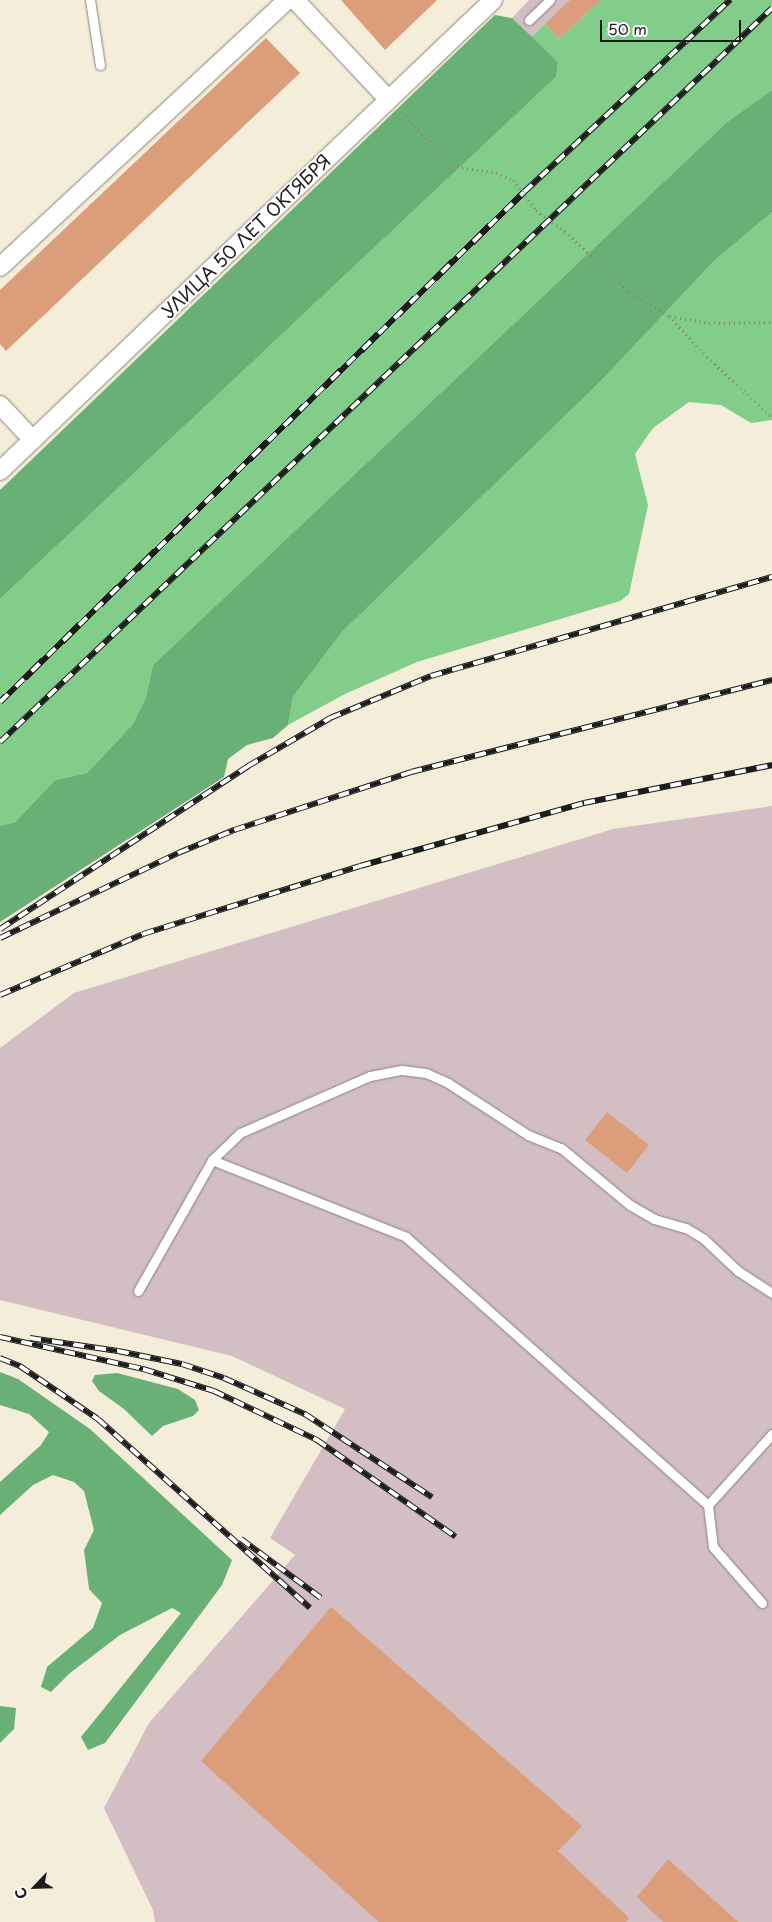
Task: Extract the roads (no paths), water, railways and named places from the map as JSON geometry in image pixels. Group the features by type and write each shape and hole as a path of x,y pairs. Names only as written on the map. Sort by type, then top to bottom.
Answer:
{"street":[{"path":"0,266 288,0"},
{"path":"295,0 388,99"},
{"name":"УЛИЦА 50 ЛЕТ ОКТЯБРЯ","path":"0,471 493,0"},
{"path":"0,405 33,440"}],"lane":[{"path":"90,0 100,65"},
{"path":"529,20 550,0"},
{"path":"138,1291 212,1160 240,1133 330,1092 378,1075 402,1070 426,1073 448,1083 528,1134 561,1148 630,1205 654,1219 686,1228 704,1239 738,1271 772,1293"},
{"path":"212,1160 301,1198 406,1237 708,1505 713,1547 762,1603"},
{"path":"708,1505 772,1434"}],"railway":[{"path":"0,702 524,192 730,0"},
{"path":"0,742 772,8"},
{"path":"0,929 248,766 330,718 431,676 772,577"},
{"path":"0,938 178,853 234,830 411,772 772,680"},
{"path":"0,995 143,934 360,866 584,803 772,765"},
{"path":"0,1337 143,1369 214,1391 317,1440 456,1537"},
{"path":"30,1338 118,1351 182,1364 224,1378 305,1414 432,1497"},
{"path":"0,1358 20,1366 98,1419 310,1608"},
{"path":"241,1539 321,1598"}]}
